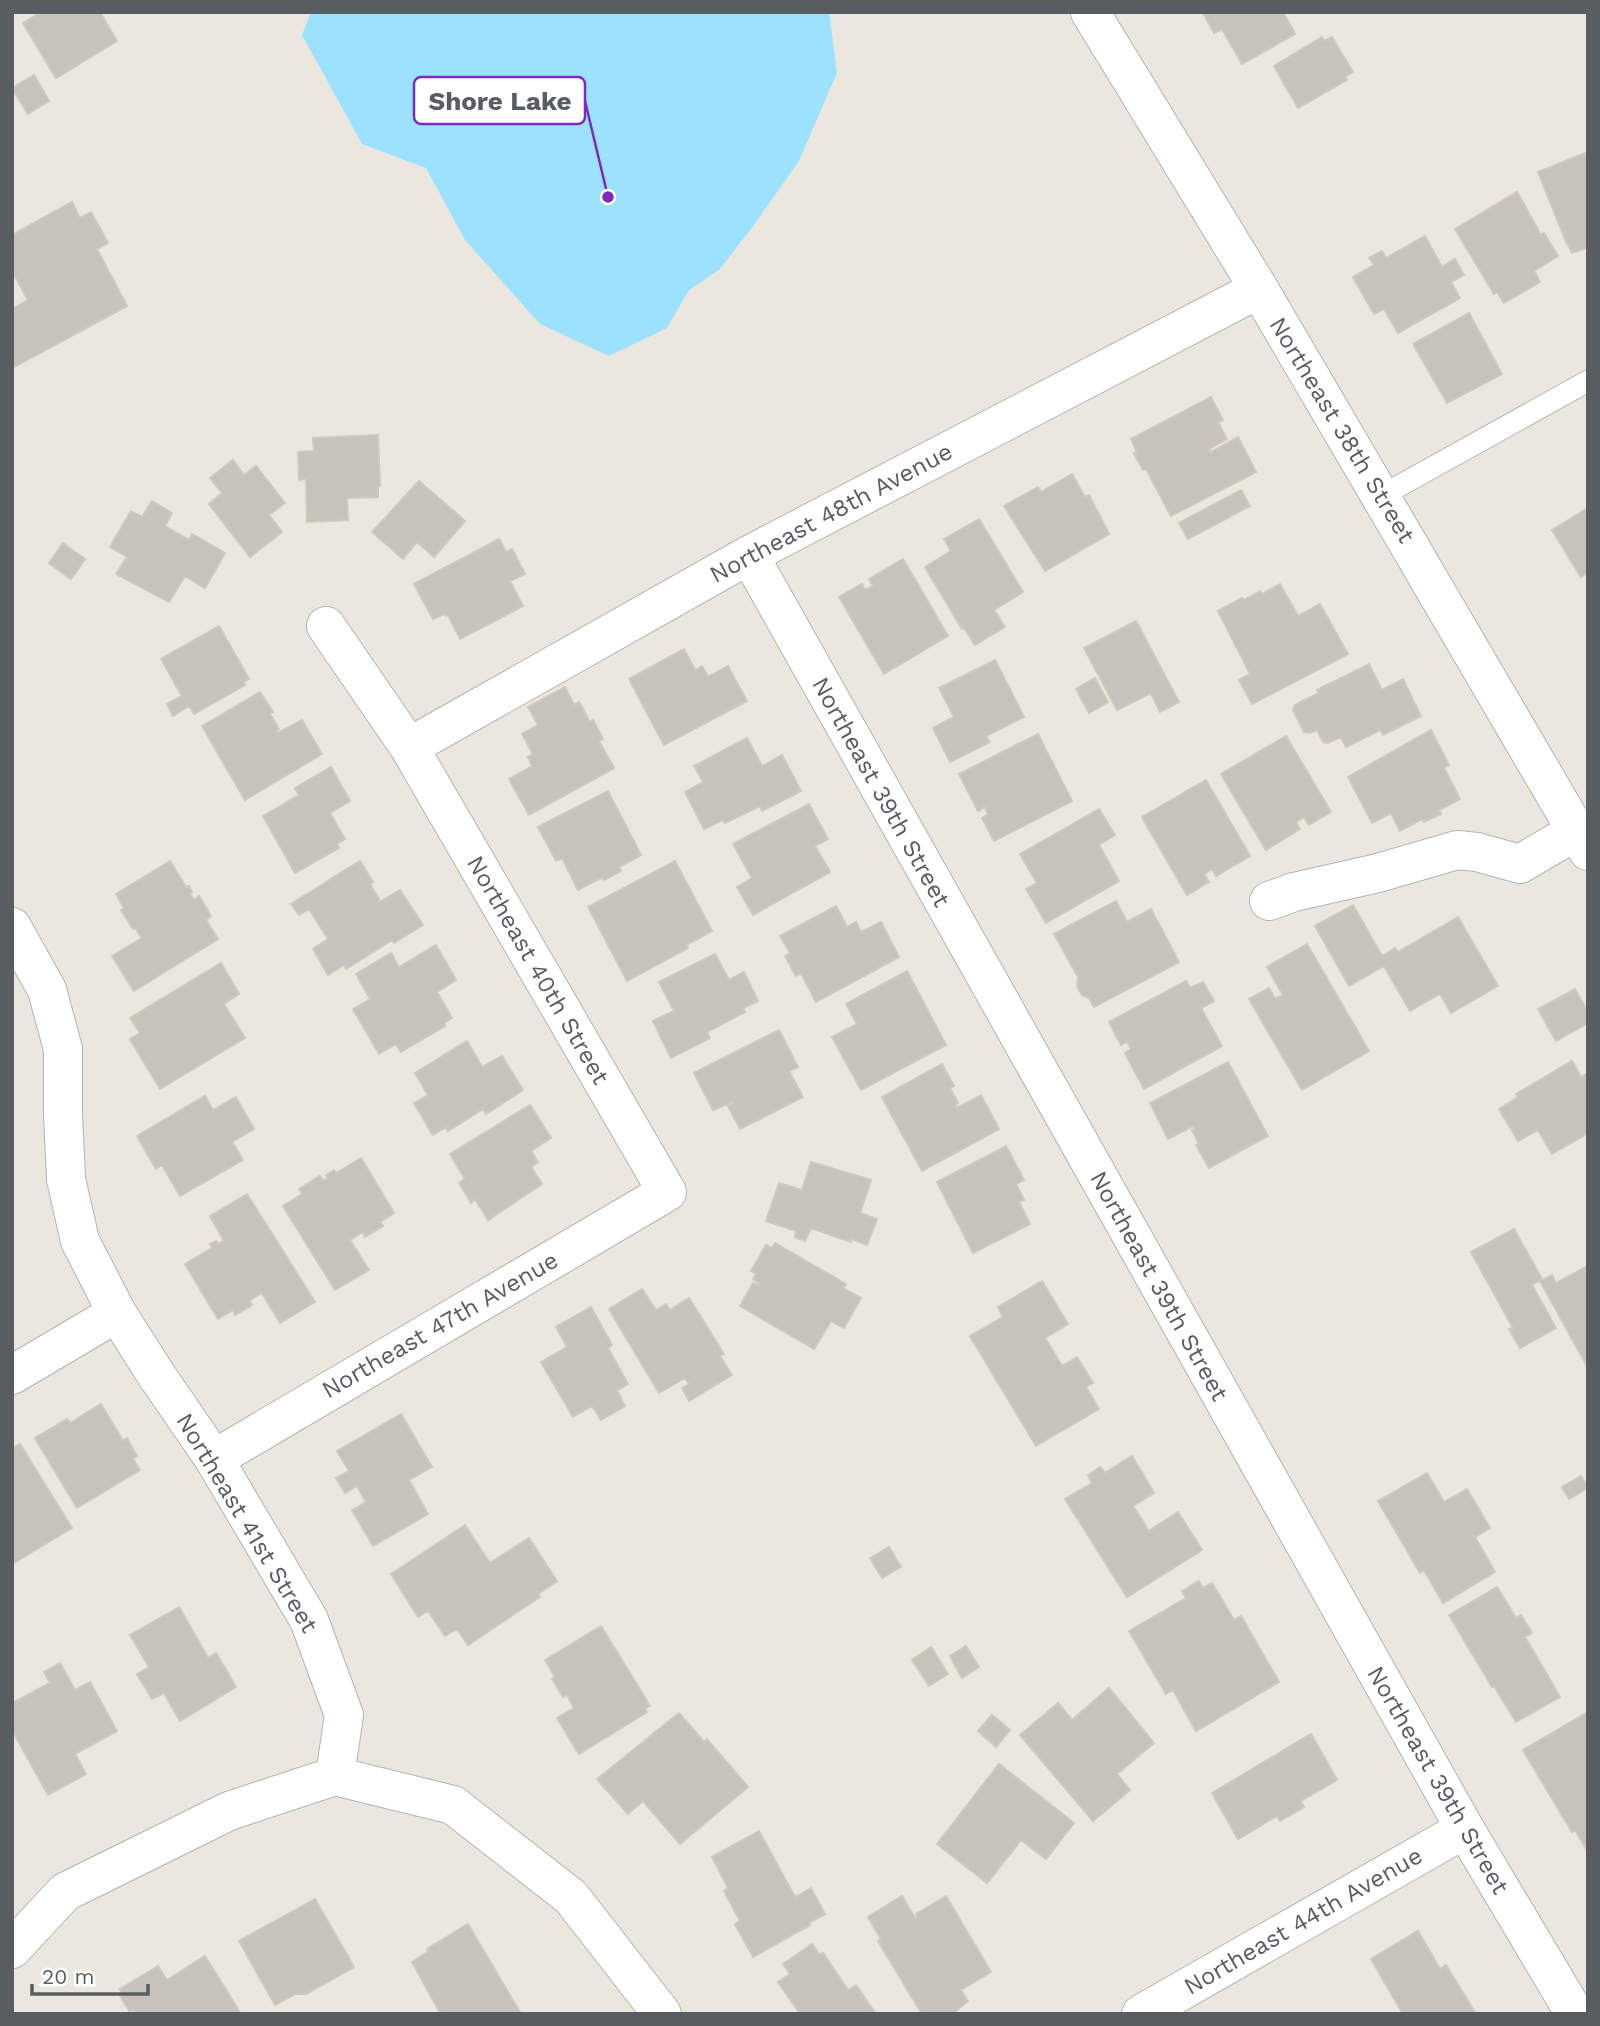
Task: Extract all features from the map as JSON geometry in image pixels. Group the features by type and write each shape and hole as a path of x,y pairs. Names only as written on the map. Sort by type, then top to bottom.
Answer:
{"street":[{"name":"Northeast 38th Street","path":"1090,12 1259,289 1582,841"},
{"name":"Northeast 48th Avenue","path":"409,747 749,555 1259,289"},
{"name":"Northeast 39th Street","path":"749,555 1465,1829 1575,2014"},
{"name":"Northeast 40th Street","path":"326,626 409,747 667,1192"},
{"path":"1269,901 1457,850 1478,852 1520,864 1582,841"},
{"name":"Northeast 41st Street","path":"12,927 47,990 64,1049 66,1179 80,1241 117,1313 214,1459 309,1620 344,1715 335,1776"},
{"name":"Northeast 47th Avenue","path":"214,1459 667,1192"},
{"path":"12,1375 117,1313"},
{"path":"12,1950 65,1892 229,1811 335,1776 453,1805 571,1897 662,2014"},
{"name":"Northeast 44th Avenue","path":"1141,2014 1465,1829"}],"lane":[{"path":"1381,496 1588,381"}],"water":[{"path":"311,12 829,12 837,73 799,161 719,270 689,290 667,328 609,356 540,324 465,240 426,168 362,144 302,35"}],"building":[{"path":"41,12 100,12 117,41 56,78 23,23"},
{"path":"1283,12 1295,34 1242,64 1222,29 1214,33 1203,13"},
{"path":"1322,37 1324,41 1332,37 1353,72 1345,77 1347,80 1298,108 1274,66"},
{"path":"34,75 49,101 28,114 12,88"},
{"path":"1588,152 1588,247 1572,253 1538,172"},
{"path":"1517,192 1541,235 1544,233 1558,256 1534,271 1540,282 1504,303 1497,292 1494,294 1455,229"},
{"path":"72,202 80,218 91,212 108,243 97,249 127,306 12,368 12,309 28,300 12,271 12,235"},
{"path":"1425,236 1442,267 1455,259 1464,275 1451,282 1460,298 1398,333 1384,309 1374,314 1353,277 1374,265 1369,258 1382,251 1386,258"},
{"path":"1469,313 1502,374 1447,403 1413,344"},
{"path":"1211,397 1223,420 1218,422 1227,439 1209,449 1211,452 1238,437 1256,472 1171,516 1146,469 1143,470 1134,453 1137,452 1131,439"},
{"path":"378,435 378,497 347,498 348,520 307,522 306,479 299,480 298,452 314,451 313,438"},
{"path":"233,460 244,475 256,466 285,503 269,515 282,532 250,557 209,504 222,493 210,478"},
{"path":"1072,474 1085,497 1089,495 1109,534 1045,571 1004,506 1038,487 1041,492"},
{"path":"419,481 465,521 434,557 417,542 403,559 372,532"},
{"path":"1241,490 1250,506 1188,539 1179,523"},
{"path":"152,501 172,513 165,526 189,540 192,534 225,553 205,588 185,576 169,602 116,574 127,557 110,547 131,511 142,517"},
{"path":"1588,508 1588,572 1581,577 1552,530"},
{"path":"979,519 1023,592 994,610 1005,627 975,645 964,628 962,629 925,567 951,551 944,539"},
{"path":"499,539 506,552 512,549 525,574 510,581 523,606 460,639 448,615 433,619 414,584"},
{"path":"63,543 85,559 71,579 49,563"},
{"path":"903,559 948,636 884,674 839,597 862,584 865,590 873,586 869,579"},
{"path":"1280,584 1298,616 1320,604 1348,654 1252,704 1239,680 1250,674 1218,611 1242,598 1244,600 1260,591 1262,594"},
{"path":"1136,621 1179,702 1160,712 1151,693 1117,710 1084,648"},
{"path":"219,626 249,679 244,682 245,685 194,714 189,706 173,716 167,704 182,696 161,659"},
{"path":"684,649 695,670 702,666 708,677 728,666 747,701 664,745 629,679"},
{"path":"995,660 1024,717 986,736 990,742 950,762 933,728 954,717 939,688"},
{"path":"1369,664 1382,690 1403,679 1421,716 1383,735 1380,730 1346,747 1341,737 1328,743 1323,742 1317,730 1304,732 1293,710 1295,705 1319,693 1317,690"},
{"path":"1095,678 1108,702 1089,713 1076,689"},
{"path":"565,687 574,705 579,702 590,722 593,720 603,739 599,741 614,768 529,815 509,779 532,766 528,757 533,754 522,734 538,725 528,707"},
{"path":"260,692 273,712 270,714 279,729 276,731 278,733 302,720 322,754 245,800 202,726"},
{"path":"1431,730 1449,765 1444,768 1460,799 1439,810 1441,814 1424,822 1422,819 1400,831 1391,813 1372,823 1348,777"},
{"path":"1038,734 1072,801 994,841 982,818 988,814 985,807 978,811 959,774"},
{"path":"1286,736 1331,812 1309,825 1304,817 1296,822 1300,829 1266,850 1221,774"},
{"path":"747,738 762,766 782,755 801,791 762,811 760,806 725,823 723,820 704,829 685,792 703,782 694,766"},
{"path":"331,767 350,801 330,813 345,839 337,844 339,848 295,873 263,816 299,795 295,788"},
{"path":"1206,780 1250,856 1216,876 1212,869 1204,874 1209,882 1187,895 1142,817"},
{"path":"608,791 641,855 619,867 621,871 578,890 562,858 556,861 538,827"},
{"path":"809,804 828,839 815,846 830,872 753,915 737,887 752,878 733,844"},
{"path":"1099,809 1115,835 1099,845 1119,881 1046,923 1026,889 1037,883 1020,854"},
{"path":"170,861 186,887 189,886 194,900 199,896 211,916 206,920 218,939 134,991 112,956 142,938 121,910 124,908 116,894"},
{"path":"360,861 373,882 370,884 379,899 378,903 400,890 423,925 394,943 392,940 346,969 344,965 328,975 313,949 328,939 309,909 299,915 291,904"},
{"path":"675,861 712,931 686,945 688,948 627,981 588,907"},
{"path":"1116,901 1127,922 1151,909 1179,962 1094,1007 1077,986 1078,977 1054,934"},
{"path":"1353,905 1382,956 1395,948 1398,952 1458,917 1498,986 1451,1013 1440,994 1410,1011 1384,966 1349,986 1315,926"},
{"path":"836,906 847,927 856,922 861,932 881,922 899,957 816,1002 801,973 796,976 785,956 790,953 780,936"},
{"path":"1307,944 1369,1051 1302,1090 1249,999 1269,988 1275,999 1283,995 1267,967"},
{"path":"436,945 456,980 437,992 452,1018 444,1023 445,1026 401,1052 396,1044 379,1054 353,1009 370,999 356,974 391,953 399,967"},
{"path":"715,954 729,980 744,972 758,1001 743,1008 745,1012 707,1032 710,1038 671,1058 653,1021 674,1011 659,982"},
{"path":"221,963 239,994 224,1004 245,1038 160,1089 130,1039 140,1033 130,1018"},
{"path":"907,971 946,1045 861,1090 832,1037 857,1024 846,1004"},
{"path":"1186,981 1190,988 1203,982 1214,1001 1201,1008 1222,1046 1144,1089 1125,1053 1131,1049 1127,1041 1121,1045 1109,1022"},
{"path":"1575,989 1588,1012 1588,1023 1556,1041 1538,1009"},
{"path":"779,1030 798,1067 789,1071 803,1097 740,1129 728,1106 733,1104 732,1102 713,1110 694,1073"},
{"path":"467,1041 482,1067 502,1056 523,1090 486,1114 483,1109 448,1131 446,1127 433,1135 414,1103 428,1095 415,1073"},
{"path":"1572,1061 1581,1077 1588,1073 1588,1133 1552,1154 1538,1130 1518,1141 1499,1109 1518,1097 1516,1094"},
{"path":"1228,1062 1268,1136 1209,1168 1196,1145 1199,1144 1192,1130 1195,1129 1193,1126 1168,1139 1150,1103"},
{"path":"942,1064 954,1086 950,1088 958,1103 955,1105 957,1108 981,1095 999,1129 922,1171 882,1097"},
{"path":"205,1096 213,1110 236,1097 254,1129 232,1142 243,1160 180,1196 162,1165 156,1169 137,1136"},
{"path":"530,1105 551,1138 531,1151 538,1162 531,1167 542,1184 488,1220 475,1199 471,1203 459,1183 465,1179 450,1154"},
{"path":"1006,1146 1024,1180 1016,1184 1024,1200 1019,1202 1030,1224 973,1253 937,1182"},
{"path":"361,1158 394,1213 380,1222 383,1226 365,1237 363,1232 350,1240 369,1270 335,1290 283,1206 302,1194 299,1189 320,1176 323,1181 328,1178 326,1175 334,1170 336,1173"},
{"path":"811,1162 871,1180 860,1213 877,1219 867,1245 811,1228 805,1241 795,1237 796,1231 766,1221 779,1183 802,1190"},
{"path":"247,1194 315,1302 280,1323 262,1293 249,1301 252,1305 235,1315 233,1310 218,1319 185,1264 212,1248 210,1244 224,1241 210,1216"},
{"path":"1514,1229 1542,1279 1532,1285 1556,1328 1520,1348 1509,1329 1513,1328 1471,1252"},
{"path":"775,1243 846,1284 843,1288 861,1298 844,1328 831,1321 814,1349 740,1306 753,1283 759,1286 760,1284 753,1279 756,1274 751,1271 766,1245 772,1248"},
{"path":"1588,1266 1587,1366 1540,1281 1552,1275 1556,1283"},
{"path":"1042,1281 1068,1324 1045,1338 1062,1366 1077,1357 1093,1383 1086,1387 1099,1409 1036,1446 970,1336 1003,1317 998,1307"},
{"path":"642,1289 656,1310 666,1304 670,1310 689,1298 724,1354 720,1356 732,1375 689,1401 682,1388 689,1384 685,1378 659,1393 609,1309"},
{"path":"591,1307 612,1345 608,1348 628,1384 617,1391 625,1406 601,1420 592,1406 573,1417 541,1362 567,1347 556,1327"},
{"path":"101,1404 123,1441 127,1438 137,1456 133,1459 140,1470 77,1508 35,1438 67,1419 70,1423"},
{"path":"401,1414 432,1467 409,1480 428,1514 373,1546 352,1510 366,1502 357,1486 345,1493 336,1478 349,1471 337,1451"},
{"path":"20,1444 72,1528 12,1564 12,1448"},
{"path":"1132,1456 1154,1493 1133,1506 1149,1531 1178,1512 1202,1550 1127,1597 1065,1499 1092,1483 1088,1475 1100,1467 1105,1473"},
{"path":"1427,1473 1444,1502 1467,1489 1490,1528 1475,1537 1495,1572 1443,1603 1424,1570 1420,1573 1378,1501"},
{"path":"1581,1476 1588,1488 1569,1499 1562,1487"},
{"path":"465,1525 490,1563 529,1538 557,1581 538,1594 540,1597 468,1645 457,1629 445,1636 428,1611 418,1617 391,1574"},
{"path":"889,1547 901,1567 882,1578 870,1558"},
{"path":"1199,1581 1203,1588 1212,1583 1234,1620 1241,1616 1279,1682 1196,1731 1173,1690 1166,1694 1129,1631 1186,1598 1182,1591"},
{"path":"1497,1587 1516,1618 1521,1615 1532,1633 1525,1637 1560,1697 1516,1722 1449,1615"},
{"path":"179,1607 208,1658 216,1653 236,1687 180,1721 164,1693 152,1699 137,1674 149,1667 130,1635"},
{"path":"601,1626 650,1706 645,1709 647,1712 579,1754 557,1718 574,1708 567,1695 563,1697 552,1679 555,1677 545,1660"},
{"path":"966,1646 979,1667 962,1678 950,1656"},
{"path":"931,1647 948,1674 929,1686 912,1660"},
{"path":"60,1663 75,1690 90,1682 117,1731 75,1754 86,1774 48,1795 12,1730 12,1703 50,1683 44,1672"},
{"path":"1109,1688 1154,1743 1117,1774 1130,1790 1093,1821 1020,1735 1058,1703 1072,1720"},
{"path":"1588,1712 1588,1852 1575,1830 1572,1832 1523,1750"},
{"path":"679,1713 704,1742 707,1739 748,1787 680,1844 643,1801 628,1814 597,1779"},
{"path":"992,1715 1010,1730 996,1747 978,1731"},
{"path":"1311,1734 1337,1780 1301,1801 1304,1807 1280,1821 1277,1816 1238,1839 1212,1793"},
{"path":"999,1764 1074,1823 1046,1859 1021,1840 987,1883 937,1844"},
{"path":"759,1831 795,1897 811,1888 825,1914 753,1957 735,1924 740,1921 724,1891 728,1888 712,1857"},
{"path":"902,1896 915,1918 918,1917 916,1914 946,1896 991,1972 961,1990 968,2001 952,2014 922,2014 878,1941 881,1939 868,1917"},
{"path":"315,1899 354,1967 306,1994 295,1994 275,2005 239,1941"},
{"path":"468,1924 521,2014 441,2014 439,2011 412,1962 429,1951 427,1949"},
{"path":"1418,1931 1440,1969 1446,1965 1476,2014 1403,2014 1371,1959"},
{"path":"812,1944 820,1955 823,1953 848,1990 856,1985 876,2014 800,2014 778,1982 790,1974 783,1964"},
{"path":"205,1956 241,2014 136,2014 133,2009 130,2012 120,1996 123,1995 120,1989 158,1966 167,1980"}],"place":[{"name":"Shore Lake","path":"608,197"}]}
